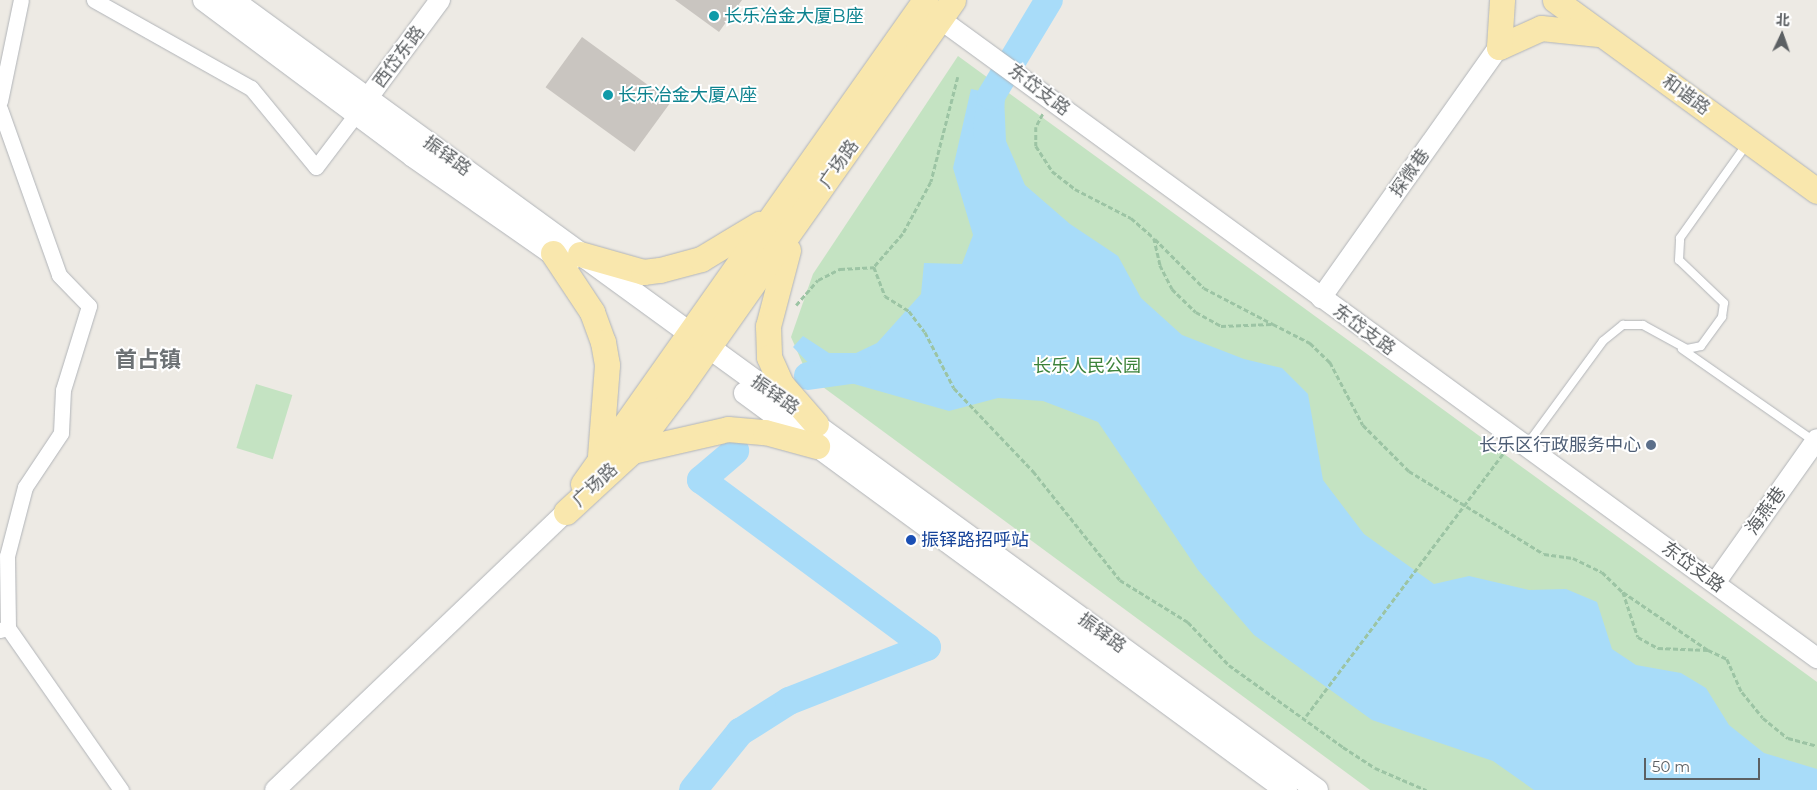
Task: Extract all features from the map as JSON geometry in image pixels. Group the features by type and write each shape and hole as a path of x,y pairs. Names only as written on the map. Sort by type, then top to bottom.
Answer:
{"main road":[{"name":"振铎路","path":"204,0 580,254 695,347"},
{"name":"振铎路","path":"232,0 362,106 553,253 695,347 1317,790"},
{"path":"1502,0 1499,47 1541,28 1602,34"},
{"name":"和谐路","path":"1555,0 1817,191"},
{"name":"和谐路","path":"1584,0 1817,170"},
{"name":"广场路","path":"566,512 632,451 773,214 930,5"},
{"name":"广场路","path":"566,512 600,458 794,228 930,5"},
{"path":"580,254 643,272 673,268 735,242 773,214"},
{"path":"794,228 771,310 769,357 781,384 817,435"},
{"path":"553,253 592,312 603,342 607,366 600,458"},
{"path":"632,451 728,429 817,435"},
{"name":"振铎路","path":"817,435 1286,790"}],"street":[{"path":"0,101 21,0"},
{"path":"94,0 251,88 316,168 362,106"},
{"name":"西岱东路","path":"362,106 440,0"},
{"name":"东岱支路","path":"930,5 990,53 1045,105 1321,298 1817,658"},
{"name":"探微巷","path":"1321,298 1499,47"},
{"path":"0,109 59,275 89,306 63,390 61,433 26,487 3,554 4,629 121,790"},
{"name":"海燕巷","path":"1714,583 1816,441"},
{"path":"276,790 566,512"}],"lane":[{"path":"1678,346 1702,346 1722,316 1724,304 1679,260 1680,238 1749,141"},
{"path":"1521,443 1612,332 1623,325 1643,325 1678,346 1816,441"}],"path":[{"path":"793,309 818,280 840,270 874,267 903,234 931,182 958,77"},
{"path":"1045,105 1036,127 1036,146 1052,171 1075,189 1131,218 1204,288 1273,324 1290,330 1330,362 1363,426 1409,471 1461,505 1544,554 1573,558 1602,572 1623,592 1708,650 1727,659 1742,692 1763,718 1788,738 1817,746"},
{"path":"1154,238 1160,265 1172,289 1196,312 1221,326 1273,324"},
{"path":"874,267 885,296 909,311 954,388 978,416 1034,471 1120,580 1188,622 1229,665 1375,768 1426,790"},
{"path":"1305,717 1317,704 1432,548 1461,505 1521,443"},
{"path":"1623,592 1638,637 1658,648 1708,650"}],"green space":[{"name":"长乐人民公园","path":"958,56 1817,682 1817,790 1370,790 808,376 791,337 813,274"},
{"path":"256,384 292,395 273,459 236,448"}],"water":[{"path":"971,89 1004,96 1006,141 1025,185 1070,224 1118,256 1141,298 1182,335 1244,359 1282,368 1308,394 1323,480 1364,534 1434,584 1469,576 1529,590 1566,589 1597,602 1612,649 1636,665 1681,673 1706,688 1729,725 1764,753 1817,769 1817,790 1534,790 1493,761 1372,720 1254,635 1198,570 1098,422 1043,401 998,398 949,411 819,374 793,347 803,336 829,353 856,353 877,343 921,294 924,263 962,264 973,235 953,168"}],"building":[{"name":"长乐冶金大厦B座","path":"675,0 742,0 719,32"},
{"name":"长乐冶金大厦A座","path":"582,37 671,102 635,152 546,87"}],"waterway":[{"path":"987,131 991,96 1049,0"},
{"path":"808,376 857,369"},
{"path":"693,790 740,732 789,701 927,647 701,480 735,451"}],"place":[{"name":"长乐冶金大厦B座","path":"714,16"},
{"name":"长乐冶金大厦A座","path":"608,95"},
{"name":"长乐区行政服务中心","path":"1651,445"},
{"name":"振铎路招呼站","path":"911,540"}],"district":[{"name":"首占镇","path":"148,360"}]}
